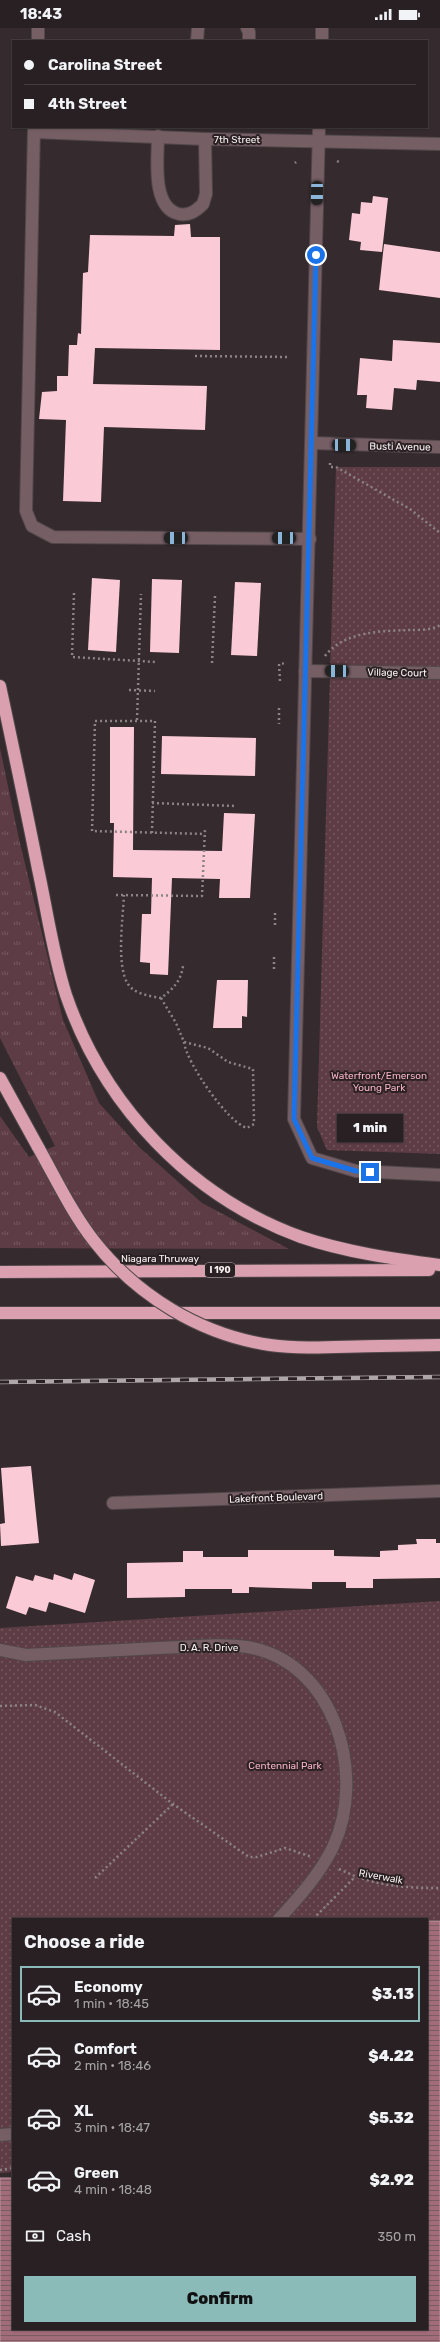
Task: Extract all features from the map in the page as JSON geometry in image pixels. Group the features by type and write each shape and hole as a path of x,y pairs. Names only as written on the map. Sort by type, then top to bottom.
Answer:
{"highway":[{"path":"0,686 65,993 85,1043 100,1072 118,1099 159,1145 201,1183 256,1218 324,1244 440,1265"},
{"path":"0,1078 76,1215 107,1256 134,1283 175,1311 208,1327 237,1338 271,1345 440,1345"},
{"name":"Niagara Thruway","path":"0,1272 440,1270"},
{"path":"0,1312 440,1313"}],"street":[{"path":"38,28 38,40"},
{"path":"197,40 198,28"},
{"path":"247,28 249,32 249,40"},
{"path":"322,28 322,40"},
{"path":"319,128 310,538 294,1119 312,1158 356,1171 440,1175"},
{"path":"34,129 26,511 32,526 53,537 310,538"},
{"name":"7th Street","path":"34,129 158,136 247,133 319,141 440,144"},
{"path":"158,136 159,190 161,199 166,208 177,213 188,214 203,204 206,194 198,135"},
{"name":"Busti Avenue","path":"312,444 440,447"},
{"name":"Village Court","path":"306,671 440,673"},
{"name":"Lakefront Boulevard","path":"113,1503 440,1492"},
{"name":"D. A. R. Drive","path":"0,1650 26,1655 212,1646 248,1648 273,1656 298,1670 318,1692 330,1709 340,1736 346,1778 344,1809 333,1846 320,1869 280,1918"},
{"path":"0,2135 12,2134"}],"path":[{"path":"195,356 290,358"},
{"path":"330,463 330,467 336,467 410,509 440,533"},
{"path":"74,593 72,657 156,662"},
{"path":"137,720 141,594"},
{"path":"212,663 215,596"},
{"path":"326,654 342,642 357,636 382,631 422,630 440,625"},
{"path":"280,681 280,664 287,663"},
{"path":"129,690 155,691"},
{"path":"279,708 279,724"},
{"path":"152,833 155,721 95,721 92,831 152,833 205,834"},
{"path":"152,803 236,806"},
{"path":"116,895 202,896 205,829"},
{"path":"124,895 122,958 124,976 128,985 140,993 161,998 176,1023 184,1042 185,1050 194,1068 229,1115 242,1127 251,1126 254,1124 253,1070 228,1062 208,1048 184,1042"},
{"path":"275,910 275,925"},
{"path":"274,956 274,969"},
{"path":"161,998 178,982 182,976 183,966"},
{"path":"0,1706 35,1705 55,1712 173,1804 249,1857 258,1857 285,1848 318,1859"},
{"path":"95,1878 173,1804"},
{"path":"333,1866 355,1877"},
{"name":"Riverwalk","path":"314,1918 355,1877 396,1888 440,1888"},
{"path":"0,2170 12,2168"}],"green space":[{"name":"Waterfront/Emerson Young Park","path":"336,467 440,467 440,1154 327,1150 317,1127"},
{"path":"0,748 19,839 63,1020 99,1103 139,1147 202,1203 289,1249 0,1248 0,1116 29,1157 55,1146 0,1038"},
{"name":"Centennial Park","path":"440,1601 440,1920 428,1920 428,1918 12,1918 12,2172 0,2173 0,1628"}],"shaded area":[{"path":"428,1921 440,1921 440,2342 0,2342 0,2178 12,2178 12,2330 428,2330"}],"building":[{"path":"373,196 388,198 382,252 360,250 361,242 349,240 352,213 360,214 361,202 372,203"},
{"path":"190,224 191,237 220,237 220,350 95,348 93,384 207,386 205,430 104,427 101,502 63,501 66,420 39,419 42,392 57,391 57,376 68,376 69,345 77,345 78,333 81,334 83,273 88,272 90,235 174,236 175,225"},
{"path":"384,244 440,252 440,298 379,290"},
{"path":"393,340 440,343 440,382 417,380 416,390 394,388 392,410 366,408 367,395 357,395 360,358 392,361"},
{"path":"92,578 120,580 116,652 88,650"},
{"path":"152,579 182,580 179,653 150,652"},
{"path":"235,582 261,583 257,656 231,655"},
{"path":"110,727 134,727 133,850 222,851 224,813 255,814 250,898 219,898 220,879 172,878 168,975 150,974 150,963 140,962 142,914 151,914 152,878 113,877 114,823 110,823"},
{"path":"162,736 256,738 255,776 161,774"},
{"path":"217,980 248,980 247,1017 242,1016 242,1028 213,1028"},
{"path":"31,1466 39,1543 1,1546 0,1524 5,1523 1,1468"},
{"path":"416,1539 436,1539 436,1543 440,1543 440,1578 373,1579 373,1588 346,1588 346,1582 312,1582 312,1589 249,1587 249,1593 232,1593 232,1589 185,1589 185,1597 127,1598 127,1563 183,1562 183,1551 203,1551 203,1557 248,1557 248,1550 334,1550 334,1556 380,1557 380,1551 398,1550 398,1545 417,1544"},
{"path":"74,1573 95,1580 85,1613 49,1602 46,1612 29,1607 26,1615 6,1608 16,1576 33,1581 35,1575 53,1580 54,1574 72,1580"}],"railway":[{"path":"0,1382 440,1377"}],"route":[{"path":"316,255 310,538 294,1119 312,1158 356,1171 370,1172"}]}
